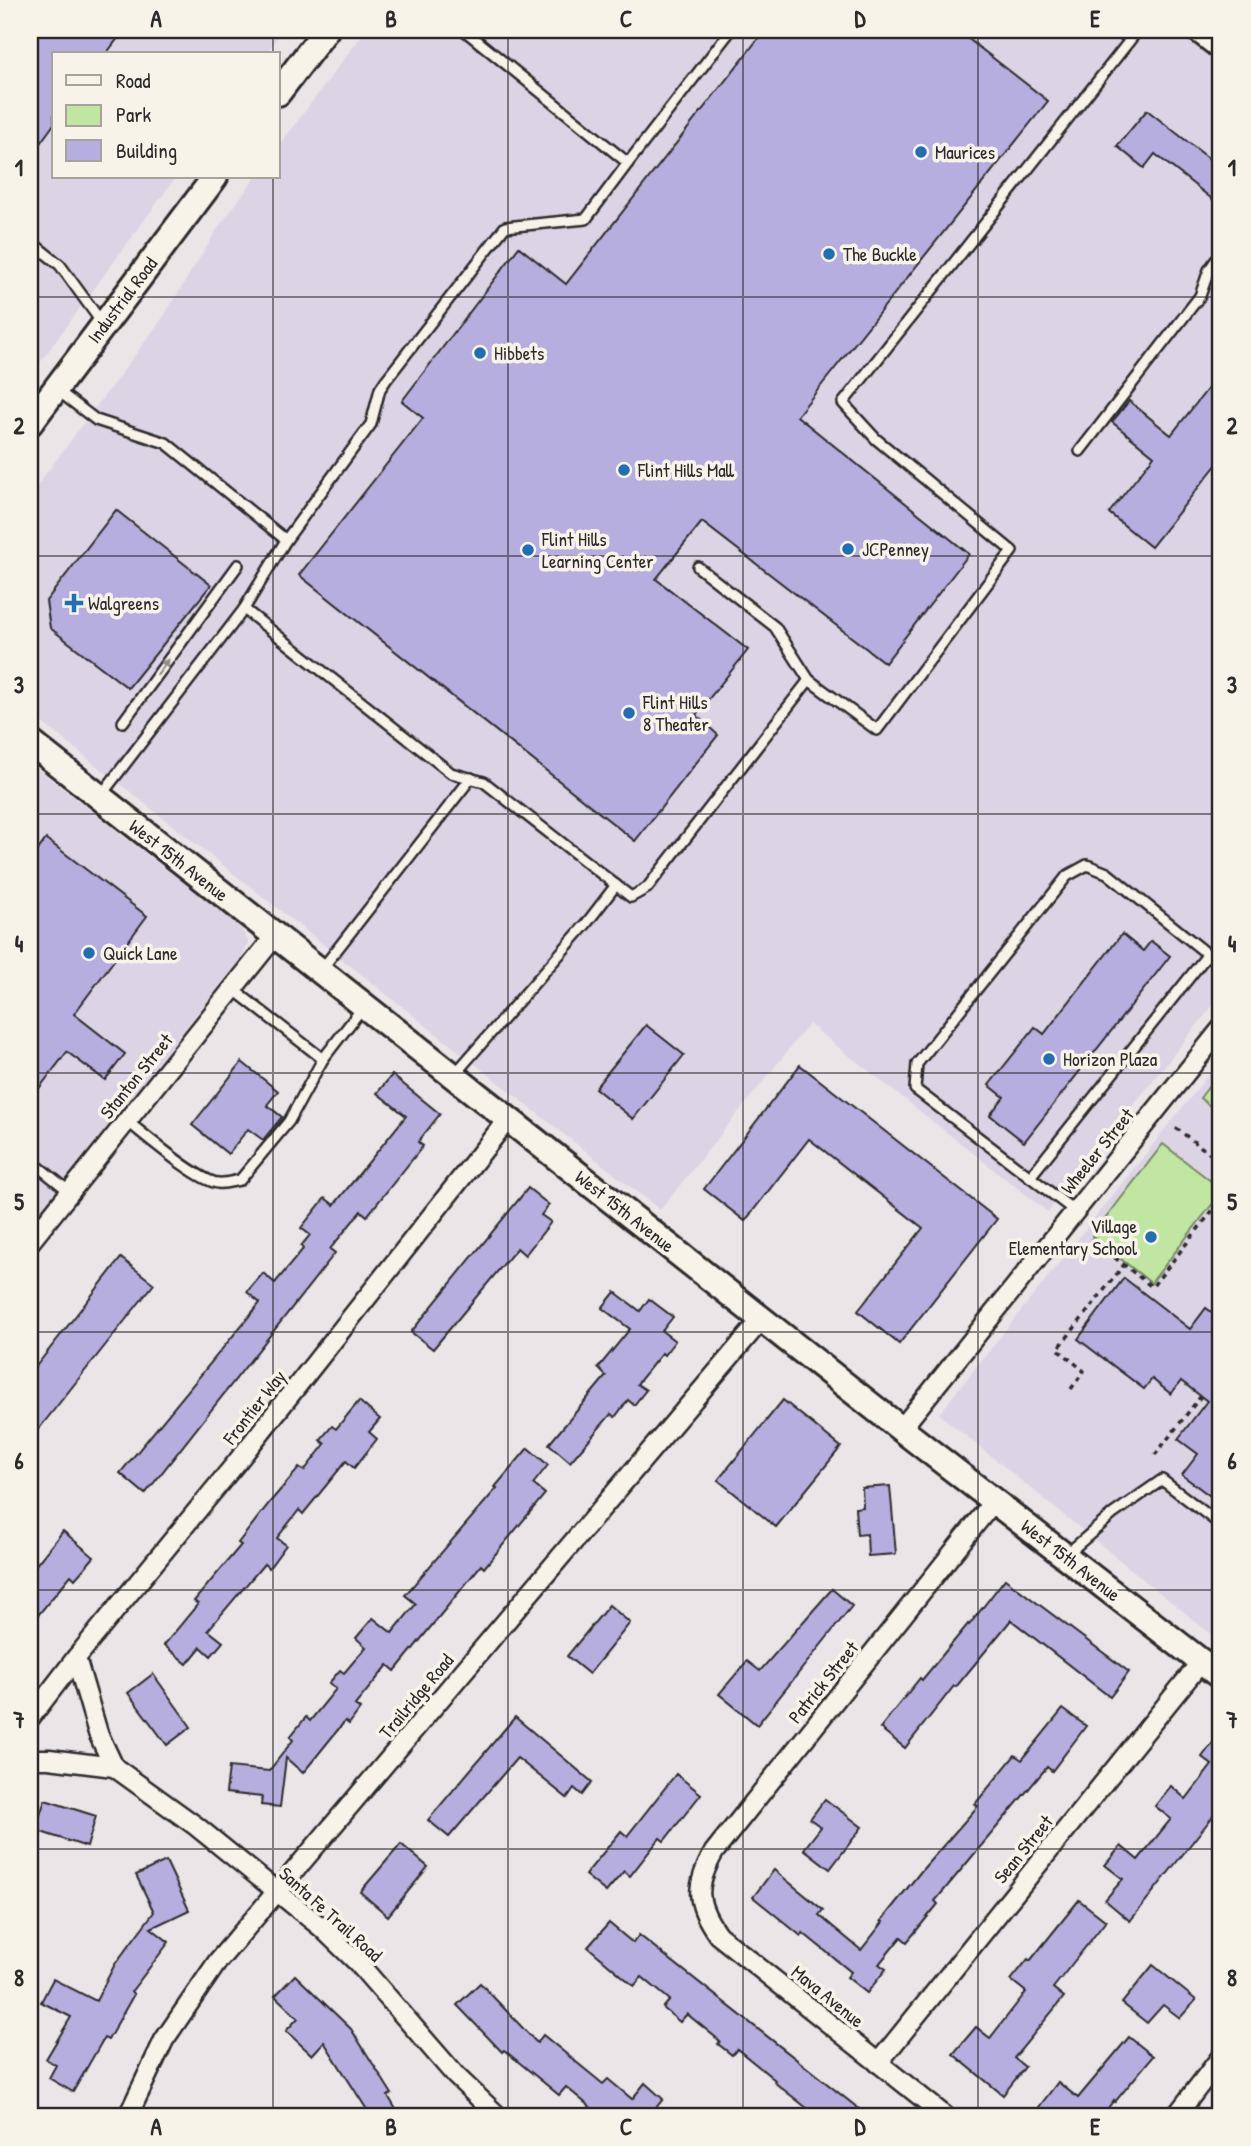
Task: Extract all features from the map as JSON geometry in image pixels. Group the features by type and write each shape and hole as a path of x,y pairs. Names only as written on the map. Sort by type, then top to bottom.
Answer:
{"street":[{"path":"280,90 326,30"},
{"path":"1199,30 1221,47"},
{"name":"Industrial Road","path":"30,423 214,178"},
{"name":"West 15th Avenue","path":"30,742 901,1429 1221,1677"},
{"name":"Stanton Street","path":"30,1242 275,936"},
{"name":"Wheeler Street","path":"901,1429 1221,1030"},
{"name":"Frontier Way","path":"30,1718 509,1119"},
{"name":"Trailridge Road","path":"128,2116 164,2040 218,1961 762,1319"},
{"name":"Patrick Street","path":"700,1896 702,1874 715,1852 994,1501"},
{"name":"Santa Fe Trail Road","path":"76,1658 98,1734 114,1767 196,1826 321,1928 358,1963 456,2076 498,2116"},
{"name":"Sean Street","path":"878,2063 1201,1662"},
{"name":"Santa Fe Trail Road","path":"30,1759 114,1767"},
{"name":"Mava Avenue","path":"700,1896 707,1919 718,1935 945,2116"},
{"path":"1176,2116 1221,2057"}],"lane":[{"path":"464,30 628,163"},
{"path":"100,797 244,609 285,540 371,424 380,389 386,380 505,228 586,219 731,30"},
{"path":"1117,30 1130,39"},
{"path":"698,567 775,627 809,680 877,730 1012,551 876,439 843,402 1138,30"},
{"path":"30,241 60,265 103,325"},
{"path":"1080,452 1200,296 1209,270 1221,253"},
{"path":"55,389 96,420 166,443 285,540"},
{"path":"123,722 238,565"},
{"path":"244,609 451,773 484,782 631,897 647,888 809,680"},
{"path":"320,971 471,778"},
{"path":"1076,1212 915,1088 917,1064 1067,876 1087,865 1107,873 1221,965"},
{"path":"453,1076 577,934 616,885"},
{"path":"1030,1177 1208,954"},
{"path":"233,989 323,1059"},
{"path":"127,1121 170,1156 203,1177 218,1183 240,1180 289,1121 323,1059 364,1006"},
{"path":"30,1160 70,1192"},
{"path":"1066,1555 1113,1514 1162,1479 1221,1525"}],"path":[{"path":"1176,1128 1221,1162"},
{"path":"1091,1239 1152,1287 1221,1200"},
{"path":"1071,1389 1084,1371 1058,1349 1124,1265"},
{"path":"1155,1455 1201,1396"}],"shaded area":[{"path":"30,30 283,30 267,52 52,52 52,178 175,178 30,376"},
{"name":"Flint Hills Mall","path":"366,30 1186,30 1221,58 1221,995 1048,1212 809,1024 660,1210 30,713 30,495 162,319 220,225 255,178 280,178 280,144"},
{"path":"30,763 240,927 248,942 243,956 30,1223"},
{"name":"Village Elementary School","path":"1221,1059 1221,1642 939,1414"}],"green space":[{"path":"1221,1070 1221,1115 1200,1098"},
{"path":"1163,1144 1221,1189 1221,1193 1151,1283 1092,1236"}],"building":[{"path":"30,30 124,30 108,52 52,52 52,127 30,157"},
{"name":"Flint Hills Mall","path":"765,30 957,30 1048,101 797,416 969,554 885,663 702,522 656,579 748,650 696,715 718,735 635,841 299,575 423,418 402,401 519,247 566,284"},
{"path":"1147,110 1221,168 1221,206 1155,154 1144,168 1117,146"},
{"path":"1221,372 1221,459 1151,547 1109,513 1154,456 1112,422 1129,401 1171,435"},
{"name":"Walgreens","path":"116,510 211,585 128,688 50,628 46,601"},
{"path":"46,839 147,916 74,1014 125,1054 105,1080 67,1052 30,1100 30,861"},
{"name":"Horizon Plaza","path":"1122,934 1143,951 1151,941 1170,956 1024,1142 990,1115 1004,1097 989,1085 1035,1027 1044,1034"},
{"path":"646,1025 684,1055 633,1119 595,1088"},
{"path":"242,1062 278,1091 267,1105 282,1117 263,1140 248,1129 228,1154 192,1125"},
{"path":"800,1065 997,1219 899,1344 858,1311 923,1228 809,1139 745,1221 704,1189"},
{"path":"392,1075 440,1114 418,1142 423,1146 367,1216 361,1211 330,1249 335,1253 145,1494 120,1473 260,1303 247,1292 263,1273 275,1283 303,1249 301,1246 310,1235 301,1228 325,1198 334,1205 406,1116 377,1093"},
{"path":"528,1188 549,1205 541,1215 551,1222 525,1255 517,1248 433,1349 411,1332"},
{"path":"121,1258 154,1284 30,1440 30,1374"},
{"path":"1124,1278 1190,1329 1206,1308 1221,1319 1221,1504 1182,1475 1198,1454 1178,1439 1207,1401 1181,1381 1171,1394 1152,1379 1144,1389 1078,1339"},
{"path":"615,1292 640,1311 649,1299 673,1317 662,1331 675,1341 637,1384 646,1390 634,1405 628,1400 615,1417 611,1414 570,1462 549,1444 606,1376 598,1368 630,1329 602,1308"},
{"path":"783,1400 841,1447 776,1527 718,1480"},
{"path":"359,1401 380,1419 369,1432 377,1439 354,1468 346,1461 303,1514 299,1510 277,1538 286,1545 269,1568 264,1564 208,1630 223,1642 211,1656 201,1647 187,1664 164,1645 198,1604 194,1601 241,1545 238,1543 270,1502 299,1468 304,1471 325,1444 320,1440 332,1426 336,1429"},
{"path":"528,1448 548,1465 533,1484 545,1494 484,1568 481,1565 395,1671 388,1665 355,1705 360,1709 349,1724 345,1721 303,1773 286,1758 280,1807 261,1805 262,1797 226,1793 229,1767 269,1771 293,1740 290,1737 306,1717 310,1721 336,1689 329,1683 340,1670 344,1673 366,1647 356,1638 373,1618 392,1633 416,1604 405,1595"},
{"path":"890,1486 896,1554 868,1556 867,1534 857,1535 855,1508 863,1507 862,1488"},
{"path":"63,1531 94,1557 75,1579 71,1575 30,1625 30,1572"},
{"path":"1005,1579 1129,1672 1110,1697 1011,1620 905,1748 880,1728"},
{"path":"832,1589 852,1606 757,1725 719,1694 747,1661 760,1671"},
{"path":"609,1605 630,1623 589,1674 567,1656"},
{"path":"153,1674 191,1727 167,1745 128,1693"},
{"path":"1063,1709 1086,1726 1052,1771 1047,1767 935,1901 938,1904 907,1942 901,1937 879,1964 886,1969 867,1993 847,1977 851,1972 753,1897 774,1870 823,1910 819,1915 861,1950 922,1870 978,1806 975,1804 1015,1755 1022,1760"},
{"path":"515,1717 592,1782 582,1795 574,1788 567,1798 517,1758 449,1837 428,1820"},
{"path":"1221,1732 1221,1806 1130,1921 1105,1900 1123,1879 1105,1865 1121,1846 1138,1860 1171,1819 1155,1806 1171,1786 1186,1799 1212,1765 1202,1757"},
{"path":"676,1774 701,1794 664,1841 660,1838 630,1876 624,1871 606,1892 585,1875 621,1831 627,1836"},
{"path":"825,1799 862,1827 830,1869 804,1849 821,1827 810,1819"},
{"path":"45,1800 96,1816 87,1847 35,1830"},
{"path":"401,1844 428,1867 388,1916 360,1892"},
{"path":"166,1861 189,1910 151,1928 169,1942 131,1992 134,1994 108,2040 104,2038 73,2092 49,2078 56,2065 46,2059 71,2017 41,2002 53,1979 96,2001 115,1964 154,1912 136,1875"},
{"path":"1079,1900 1106,1921 1053,1988 1064,1997 1014,2058 1025,2067 1003,2095 953,2054 976,2027 990,2038 1026,1992 1011,1980 1028,1959 1030,1961"},
{"path":"609,1923 633,1943 639,1935 868,2116 817,2116 737,2049 732,2055 718,2044 720,2041 687,2014 680,2022 663,2008 670,2000 642,1977 634,1986 588,1947"},
{"path":"1153,1965 1196,2000 1180,2018 1163,2005 1147,2023 1122,2003"},
{"path":"295,1975 351,2029 392,2094 388,2096 400,2116 371,2116 324,2042 312,2055 286,2031 298,2018 275,1996"},
{"path":"480,1983 537,2043 543,2035 603,2084 608,2079 632,2099 645,2083 663,2099 651,2114 654,2116 601,2116 566,2087 559,2095 504,2050 502,2052 457,2005"},
{"path":"1129,2037 1153,2056 1102,2116 1050,2116 1039,2107 1058,2082 1078,2098"}],"place":[{"name":"Maurices","path":"921,152"},
{"name":"The Buckle","path":"829,254"},
{"name":"Hibbets","path":"480,353"},
{"name":"Flint Hills Mall","path":"624,470"},
{"name":"JCPenney","path":"848,549"},
{"name":"Flint Hills Learning Center","path":"528,550"},
{"name":"Walgreens","path":"74,603"},
{"name":"Flint Hills 8 Theater","path":"629,713"},
{"name":"Quick Lane","path":"89,953"},
{"name":"Horizon Plaza","path":"1049,1059"},
{"name":"Village Elementary School","path":"1151,1237"}]}
